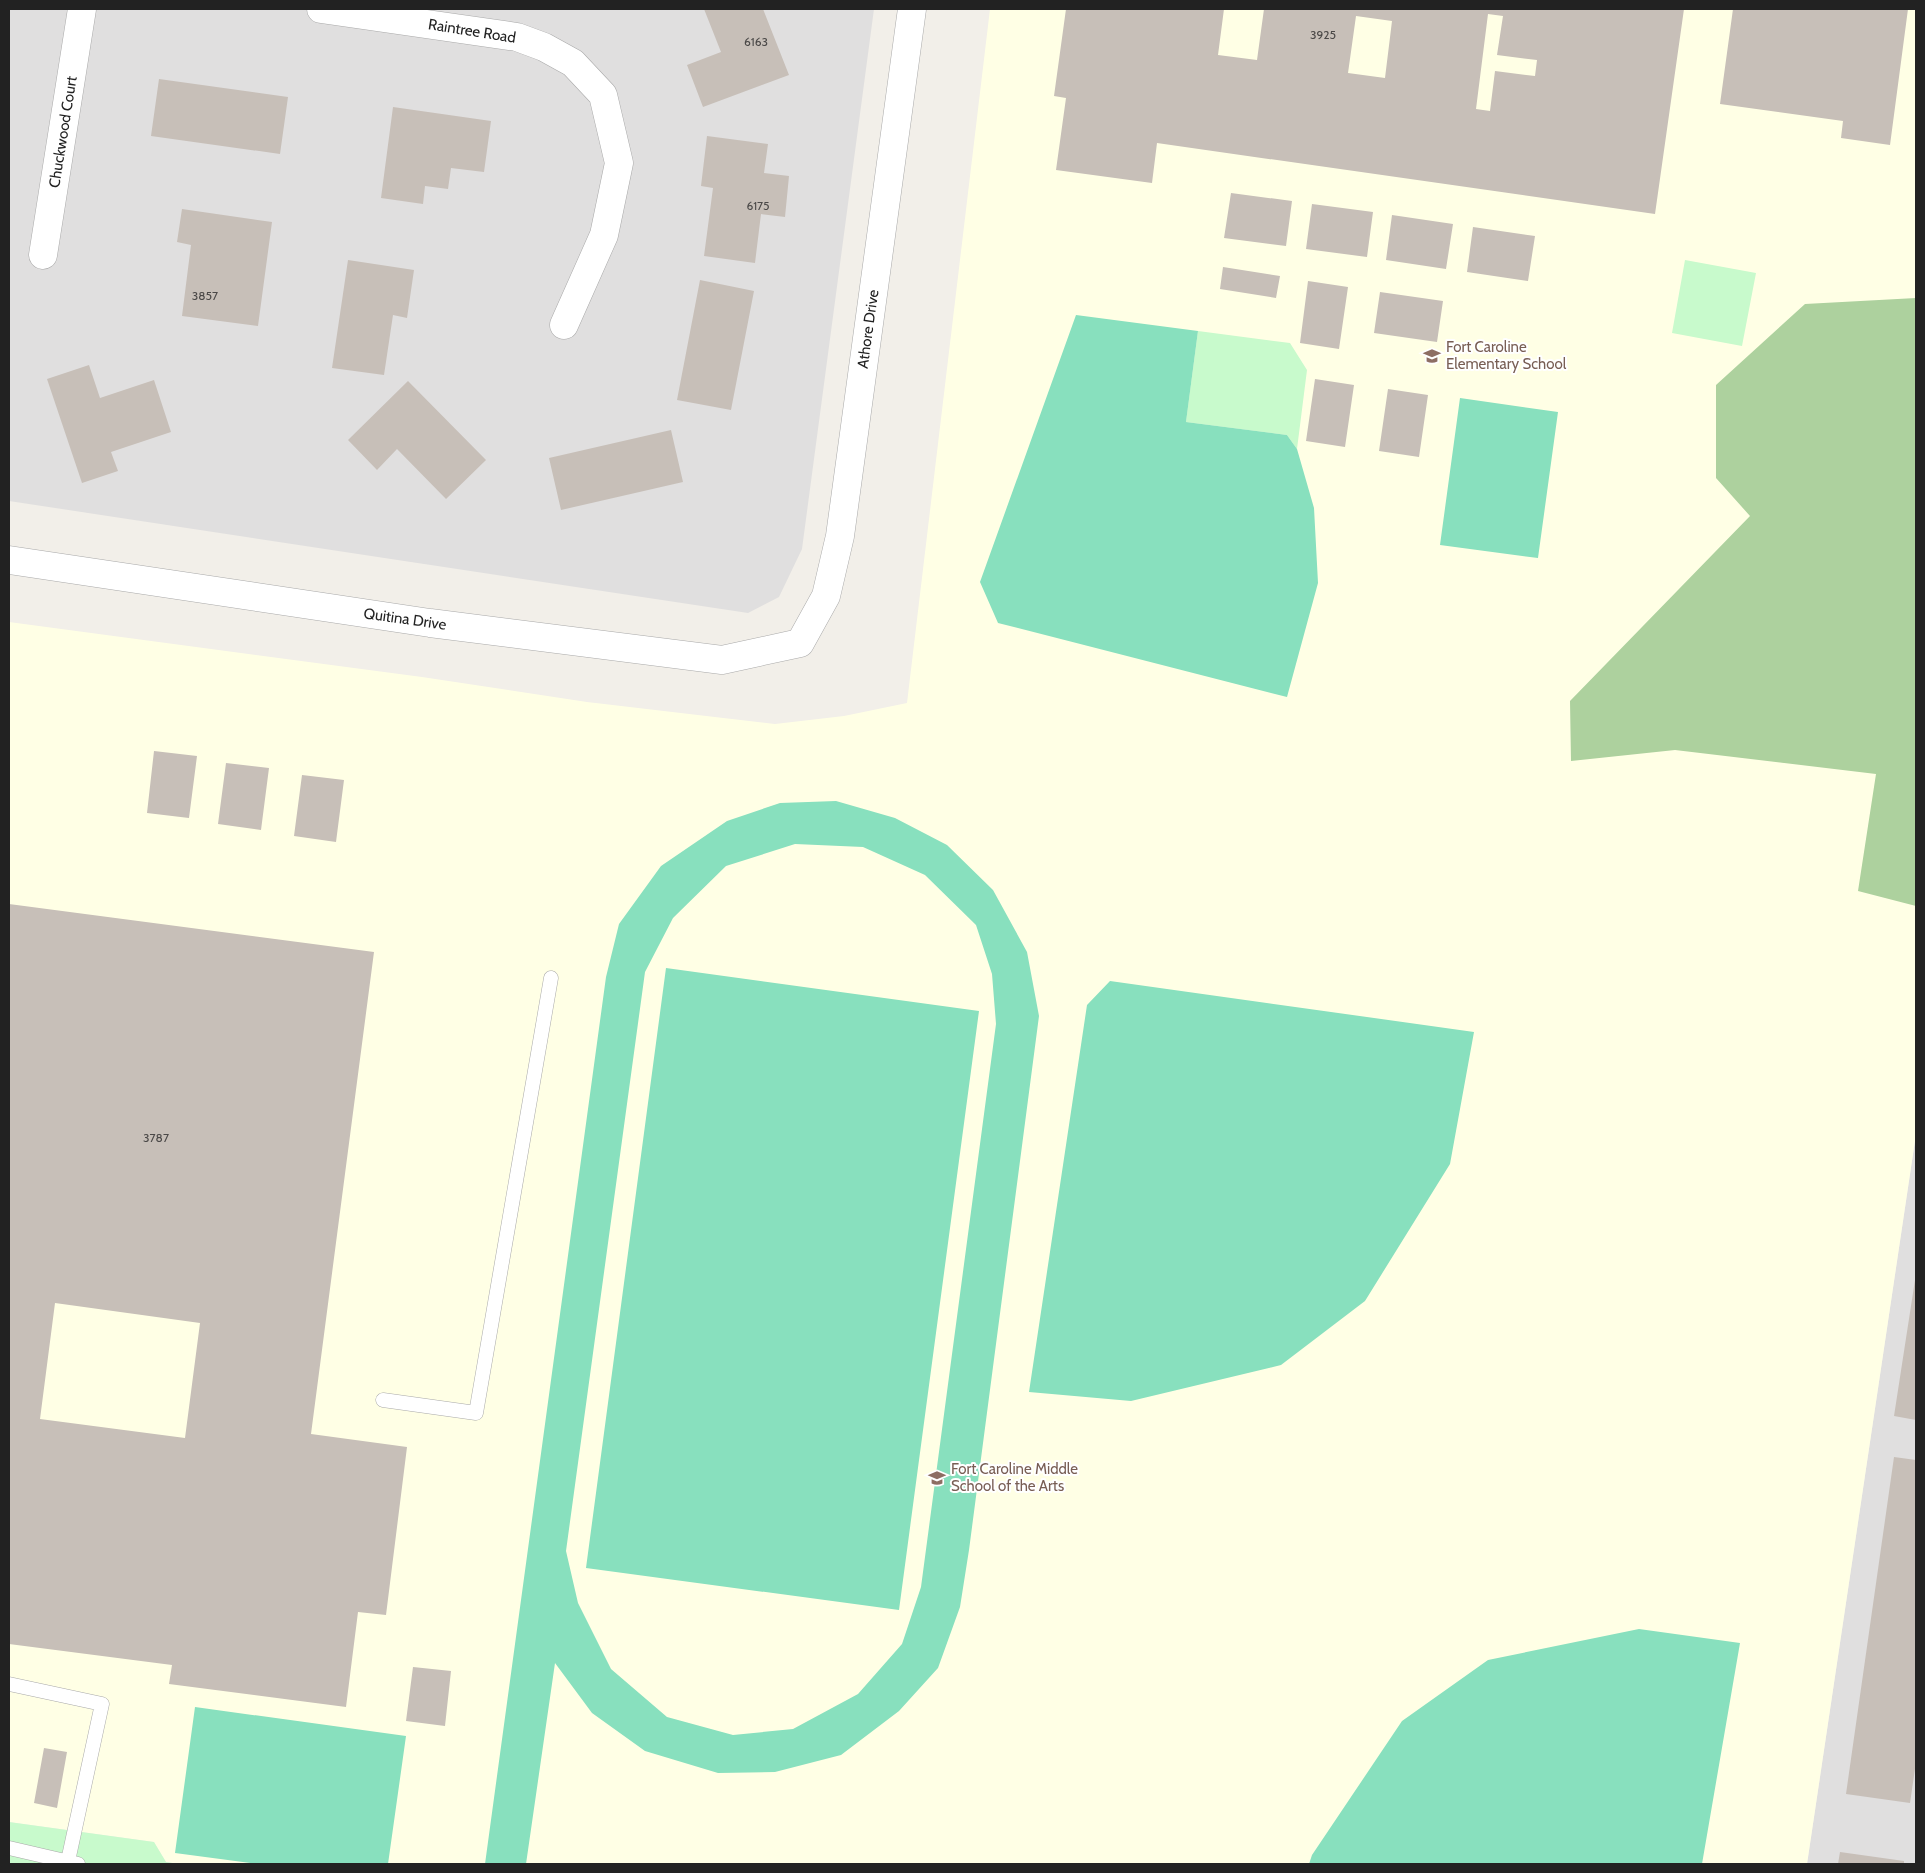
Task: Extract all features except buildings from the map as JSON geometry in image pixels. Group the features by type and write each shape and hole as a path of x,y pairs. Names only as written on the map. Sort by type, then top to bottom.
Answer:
{"street":[{"name":"Chuckwood Court","path":"43,255 82,9"},
{"name":"Raintree Road","path":"321,9 517,37 544,46 573,63 603,95 619,163 604,235 564,325"},
{"name":"Athore Drive","path":"800,642 826,596 840,536 912,9"},
{"name":"Quitina Drive","path":"9,560 430,623 722,660 800,642"}],"lane":[{"path":"383,1400 476,1413 552,978"},
{"path":"9,1684 102,1704 73,1863 9,1848"}],"shaded area":[{"path":"9,9 874,9 802,549 779,597 748,613 9,501"},
{"name":"Fort Caroline Middle School of the Arts","path":"990,9 1916,9 1916,1134 1807,1864 179,1864 166,1862 154,1842 9,1822 9,622 422,677 587,702 775,724 844,716 907,703"},
{"path":"1916,1134 1916,1864 1807,1864"}],"green space":[{"path":"1685,260 1756,273 1742,346 1672,333"},
{"path":"1916,298 1916,906 1858,891 1876,774 1675,750 1571,761 1570,701 1750,516 1716,478 1716,385 1805,304"},
{"path":"1076,315 1198,331 1186,422 1287,435 1297,449 1314,508 1318,583 1287,697 998,623 980,582"},
{"path":"1198,331 1290,343 1307,370 1297,449 1287,435 1186,422"},
{"path":"1460,398 1558,412 1538,558 1440,545"},
{"path":"836,801 895,818 947,845 993,890 1027,952 1039,1016 960,1607 938,1668 899,1711 841,1755 775,1772 718,1773 645,1751 592,1713 555,1663 526,1864 485,1864 606,977 619,924 661,866 727,821 780,803","holes":["795,844 863,847 925,875 976,925 992,974 996,1024 921,1587 902,1644 858,1694 793,1729 733,1735 667,1717 611,1669 578,1603 566,1551 645,972 673,918 726,866"]},
{"path":"666,968 979,1011 899,1610 586,1568"},
{"path":"1110,981 1474,1032 1450,1164 1365,1301 1281,1365 1131,1401 1029,1392 1087,1005"},
{"path":"1639,1629 1740,1643 1702,1864 1309,1864 1312,1855 1402,1721 1488,1660"},
{"path":"195,1707 406,1736 388,1864 258,1864 175,1853"},
{"path":"9,1822 154,1842 166,1862 179,1864 9,1864"}],"place":[{"name":"Fort Caroline Elementary School","path":"1432,356"},
{"name":"Fort Caroline Middle School of the Arts","path":"937,1478"}]}
